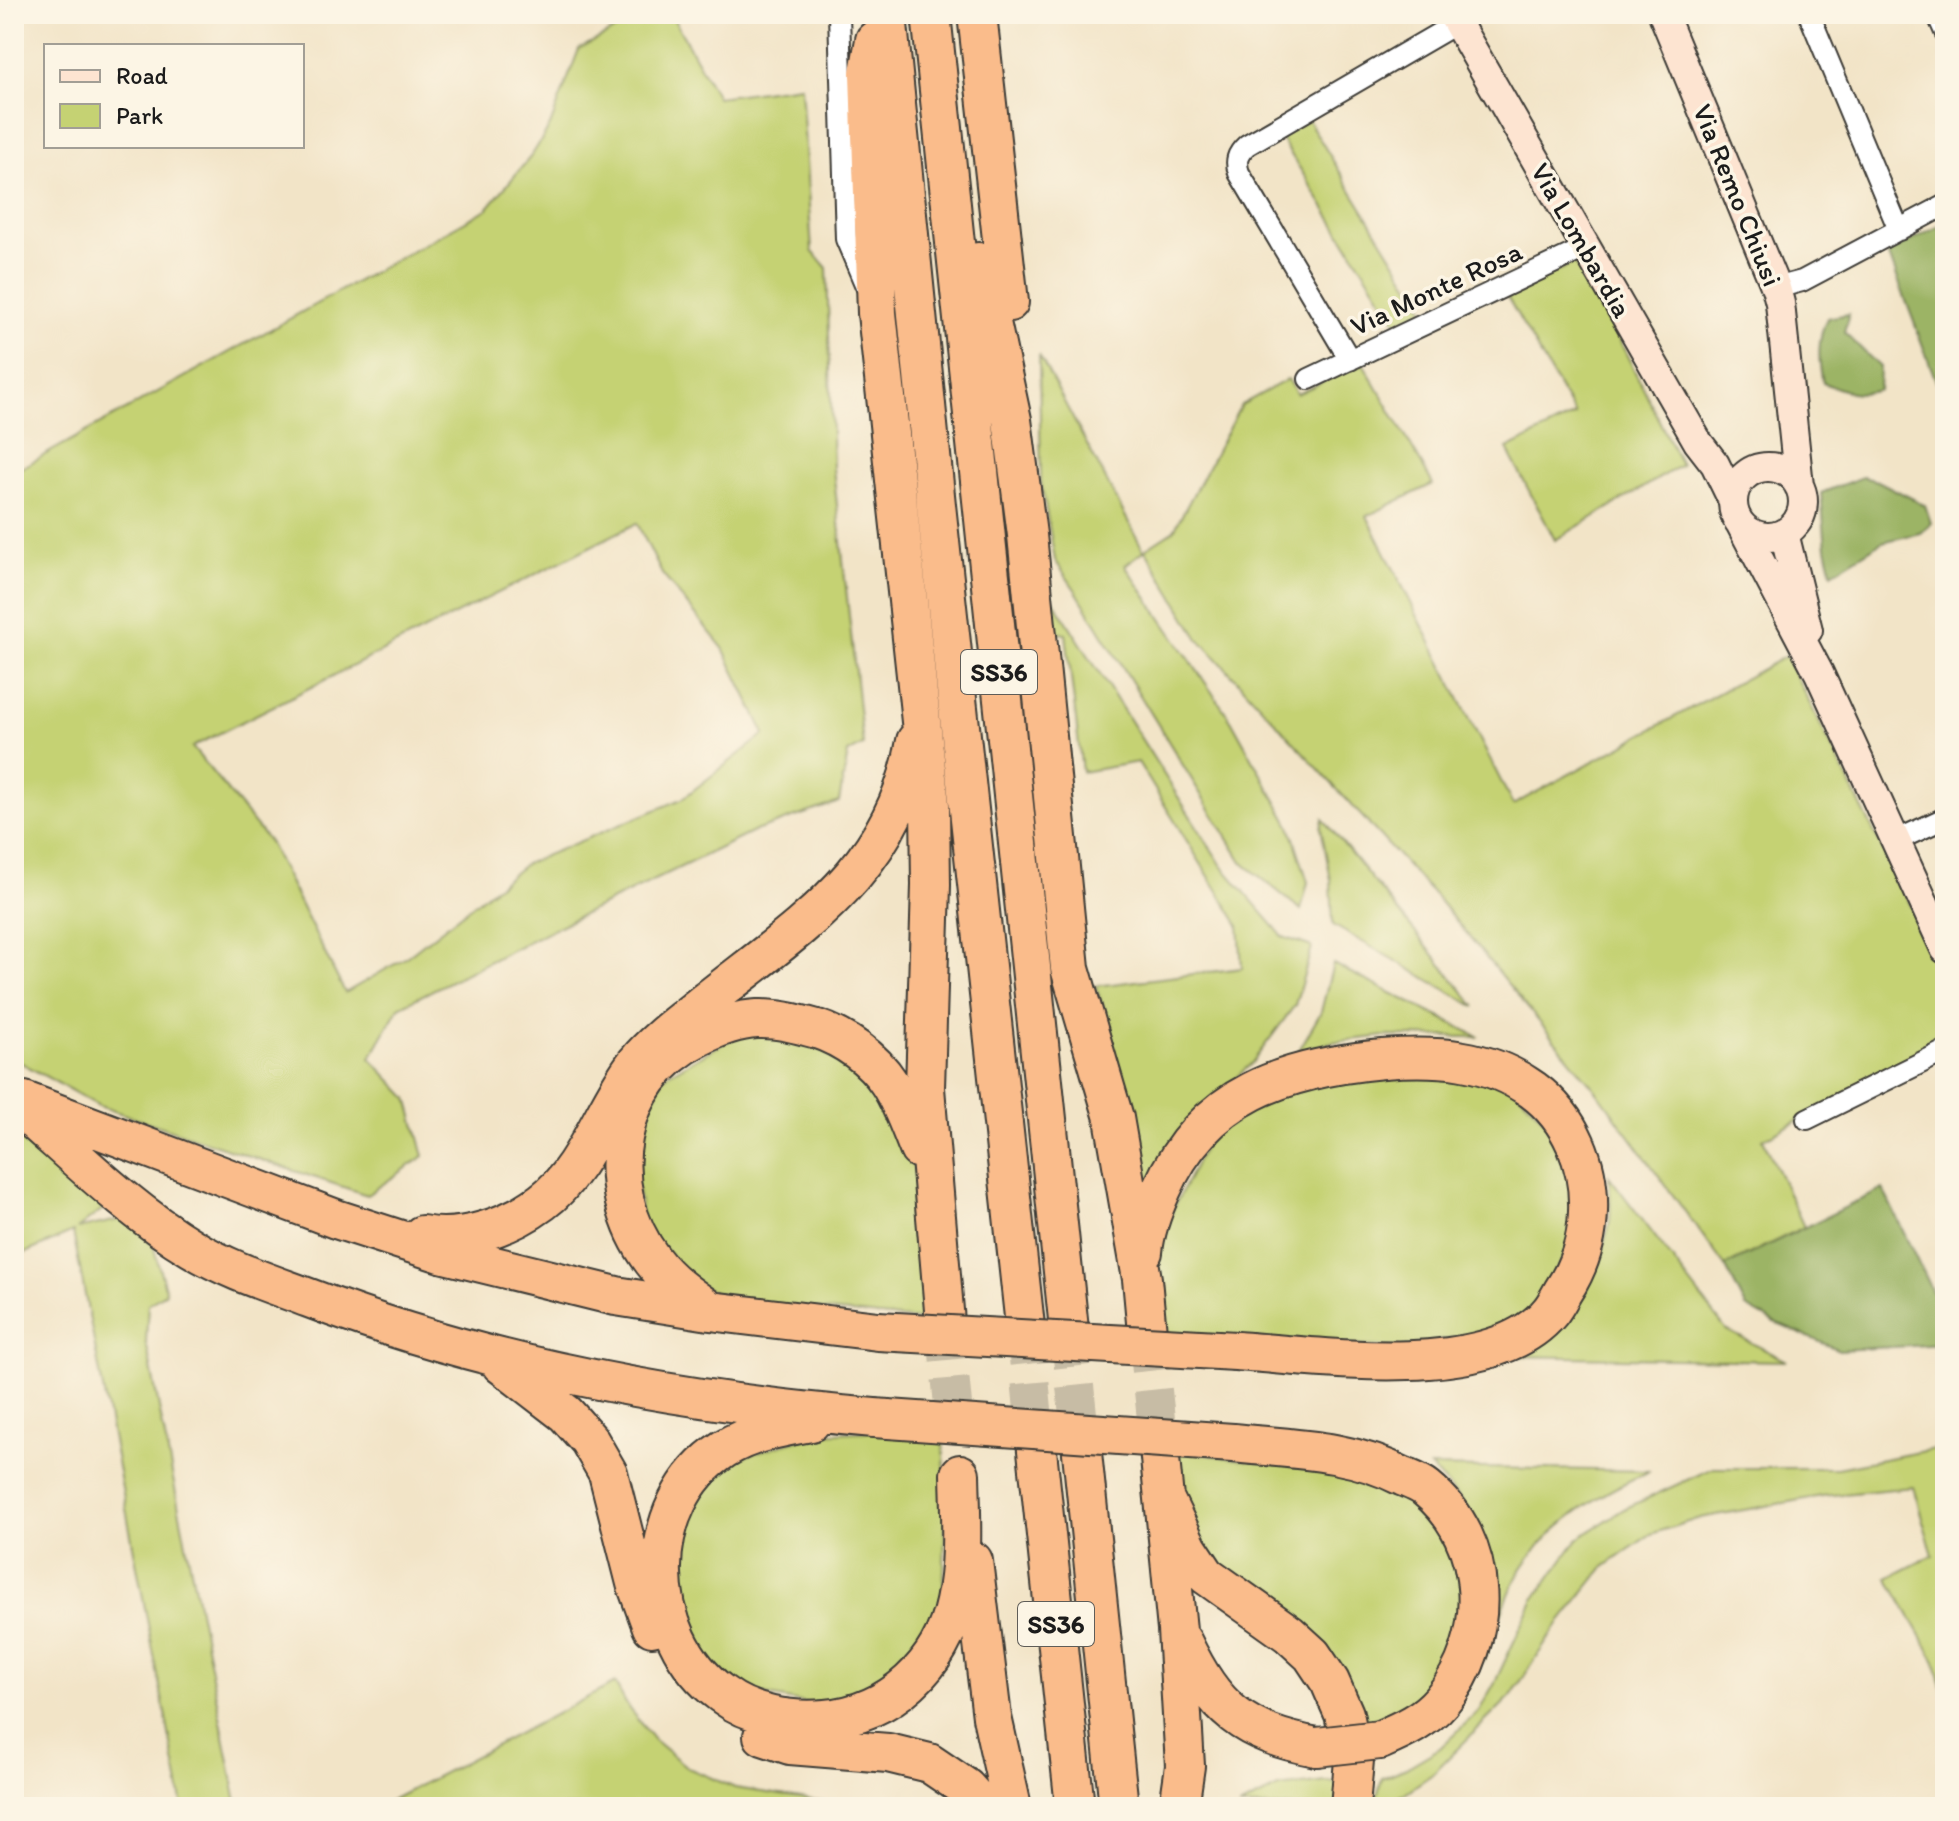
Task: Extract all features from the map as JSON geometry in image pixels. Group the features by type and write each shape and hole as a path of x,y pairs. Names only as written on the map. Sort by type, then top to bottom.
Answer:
{"highway":[{"path":"880,14 869,73 877,313 930,805 925,1088 945,1322"},
{"name":"SS36","path":"887,14 936,505 1025,1326"},
{"path":"977,14 1017,374 1012,420"},
{"path":"932,25 1012,420 1027,535 1070,968 1114,1118 1142,1279 1147,1333"},
{"name":"SS36","path":"932,25 1069,1329"},
{"path":"336,1219 430,1237 472,1234 513,1220 545,1201 570,1172 637,1062 662,1037 814,915 844,887 878,846 911,768 921,711"},
{"path":"710,1311 676,1285 652,1260 633,1225 622,1188 621,1142 633,1101 657,1067 685,1044 718,1027 756,1019 793,1022 830,1034 860,1051 888,1081 906,1116 919,1150 937,1243"},
{"path":"14,1100 336,1219 470,1260 616,1296 710,1311 878,1331 1412,1362 1480,1351 1520,1336 1549,1313 1571,1279 1585,1244 1588,1210 1585,1173 1575,1141 1560,1115 1533,1090 1506,1074 1469,1060 1406,1057 1347,1062 1291,1075 1241,1096 1202,1125 1179,1156 1153,1209 1144,1238 1142,1279"},
{"path":"14,1100 119,1194 193,1248 227,1266 363,1319 493,1358 653,1391 860,1417 1346,1454 1425,1487 1448,1512 1464,1540 1475,1572 1480,1606 1474,1642 1459,1675 1440,1703 1412,1726 1380,1740 1317,1747 1276,1739 1244,1723 1217,1700 1195,1669 1177,1630"},
{"path":"493,1358 566,1414 589,1440 608,1473 636,1583 661,1651 690,1688 747,1731 790,1745 888,1753 929,1763 966,1788 983,1807"},
{"path":"860,1417 763,1432 724,1449 696,1475 674,1508 662,1548 665,1604 673,1633 693,1667 722,1695 758,1713 799,1721 847,1717 889,1700 919,1674 945,1634 955,1602 961,1547 960,1474"},
{"path":"956,1436 992,1717 1012,1807"},
{"name":"SS36","path":"1036,1441 1075,1807"},
{"name":"SS36","path":"1081,1443 1119,1807"},
{"path":"1159,1448 1177,1630 1185,1766 1179,1807"},
{"path":"1164,1498 1188,1548 1206,1575 1289,1634 1312,1655 1330,1682 1344,1714 1354,1760 1350,1807"}],"street":[{"path":"839,14 846,239 877,313"},
{"name":"Via Remo Chiusi","path":"1663,14 1776,288 1799,486"},
{"path":"1809,14 1899,230"},
{"path":"1937,14 1945,32"},
{"path":"1350,360 1239,173 1236,163 1239,152 1455,18"},
{"name":"Via Lombardia","path":"1455,18 1698,442 1715,464 1736,512 1819,673 1945,949"},
{"path":"1776,288 1802,281 1945,205"},
{"name":"Via Monte Rosa","path":"1309,379 1587,247"},
{"path":"1715,464 1734,471 1756,470 1780,470 1791,476 1799,486 1802,511 1794,525 1784,533 1761,536 1748,531 1736,512 1740,481 1756,470 1784,452 1792,431"},
{"name":"Via Lombardia","path":"1784,533 1819,673"},
{"path":"1895,841 1945,818"},
{"path":"1807,1119 1945,1051"}],"green space":[{"path":"645,14 671,14 717,97 801,86 812,251 827,268 833,468 863,745 848,753 839,802 755,831 399,1007 370,1058 408,1098 424,1156 367,1195 99,1106 14,1059 14,472 487,209 532,155 550,126 579,49","holes":["637,523 662,574 723,648 765,734 682,799 525,864 405,958 345,993 269,842 192,747"]},
{"path":"1308,120 1425,310 1397,323 1280,137"},
{"path":"1945,223 1945,331 1941,334 1945,345 1945,423 1939,389 1888,253"},
{"path":"1580,260 1681,465 1555,540 1507,449 1575,415 1506,295"},
{"path":"1849,314 1844,332 1880,367 1879,390 1858,393 1823,383 1819,350 1827,318"},
{"path":"1039,355 1144,551 1125,565 1231,720 1290,826 1308,882 1301,910 1243,863 1055,560 1041,482"},
{"path":"1363,363 1433,484 1367,516 1513,805 1786,656 1945,974 1945,1045 1763,1139 1804,1227 1725,1266 1598,1093 1437,898 1199,639 1145,549 1174,530 1241,405 1288,379 1297,394"},
{"path":"1862,477 1878,481 1925,505 1931,523 1920,533 1882,542 1832,573 1826,548 1821,493"},
{"path":"1045,587 1222,866 1283,937 1312,947 1295,1005 1251,1064 1209,1102 1149,1194 1137,1115 1111,1054 1106,1014 1095,986 1242,968 1239,925 1138,762 1082,772 1066,634 1051,632"},
{"path":"1323,819 1476,1007 1333,925 1331,880 1321,828"},
{"path":"1333,964 1479,1037 1386,1036 1332,1042 1298,1052 1321,1012"},
{"path":"746,1031 849,1054 906,1135 915,1176 929,1321 740,1302 699,1286 643,1226 632,1149 663,1077"},
{"path":"1424,1065 1509,1082 1568,1145 1579,1231 1537,1306 1500,1330 1399,1348 1159,1334 1156,1243 1212,1131 1289,1085"},
{"path":"14,1127 108,1205 77,1229 132,1217 153,1245 166,1292 148,1304 146,1342 238,1807 183,1807 73,1232 14,1258"},
{"path":"1609,1176 1726,1330 1787,1361 1510,1356 1544,1340 1558,1329 1581,1300 1609,1226"},
{"path":"1883,1189 1935,1298 1945,1294 1945,1344 1839,1350 1746,1307 1725,1266"},
{"path":"873,1431 943,1434 946,1497 943,1603 898,1677 827,1707 742,1691 690,1641 672,1559 680,1521 724,1462 817,1434"},
{"path":"1945,1447 1945,1698 1936,1662 1888,1578 1933,1555 1913,1487 1822,1496 1700,1518 1651,1534 1604,1567 1555,1629 1511,1696 1431,1775 1385,1807 1374,1807 1382,1778 1440,1748 1479,1711 1533,1601 1578,1539 1624,1509 1713,1468 1837,1468"},
{"path":"1171,1450 1401,1481 1457,1543 1466,1617 1441,1684 1367,1732 1222,1572 1184,1516"},
{"path":"1430,1467 1650,1471 1579,1510 1534,1552 1512,1588 1484,1660 1461,1500"},
{"path":"615,1683 629,1709 654,1740 688,1768 735,1788 859,1807 378,1807"},
{"path":"1326,1782 1345,1784 1343,1807 1239,1807 1278,1788"}],"tunnel":[{"path":"945,1322 956,1436"},
{"path":"1025,1326 1036,1441"},
{"path":"1069,1329 1081,1443"},
{"path":"1147,1333 1159,1448"}]}
